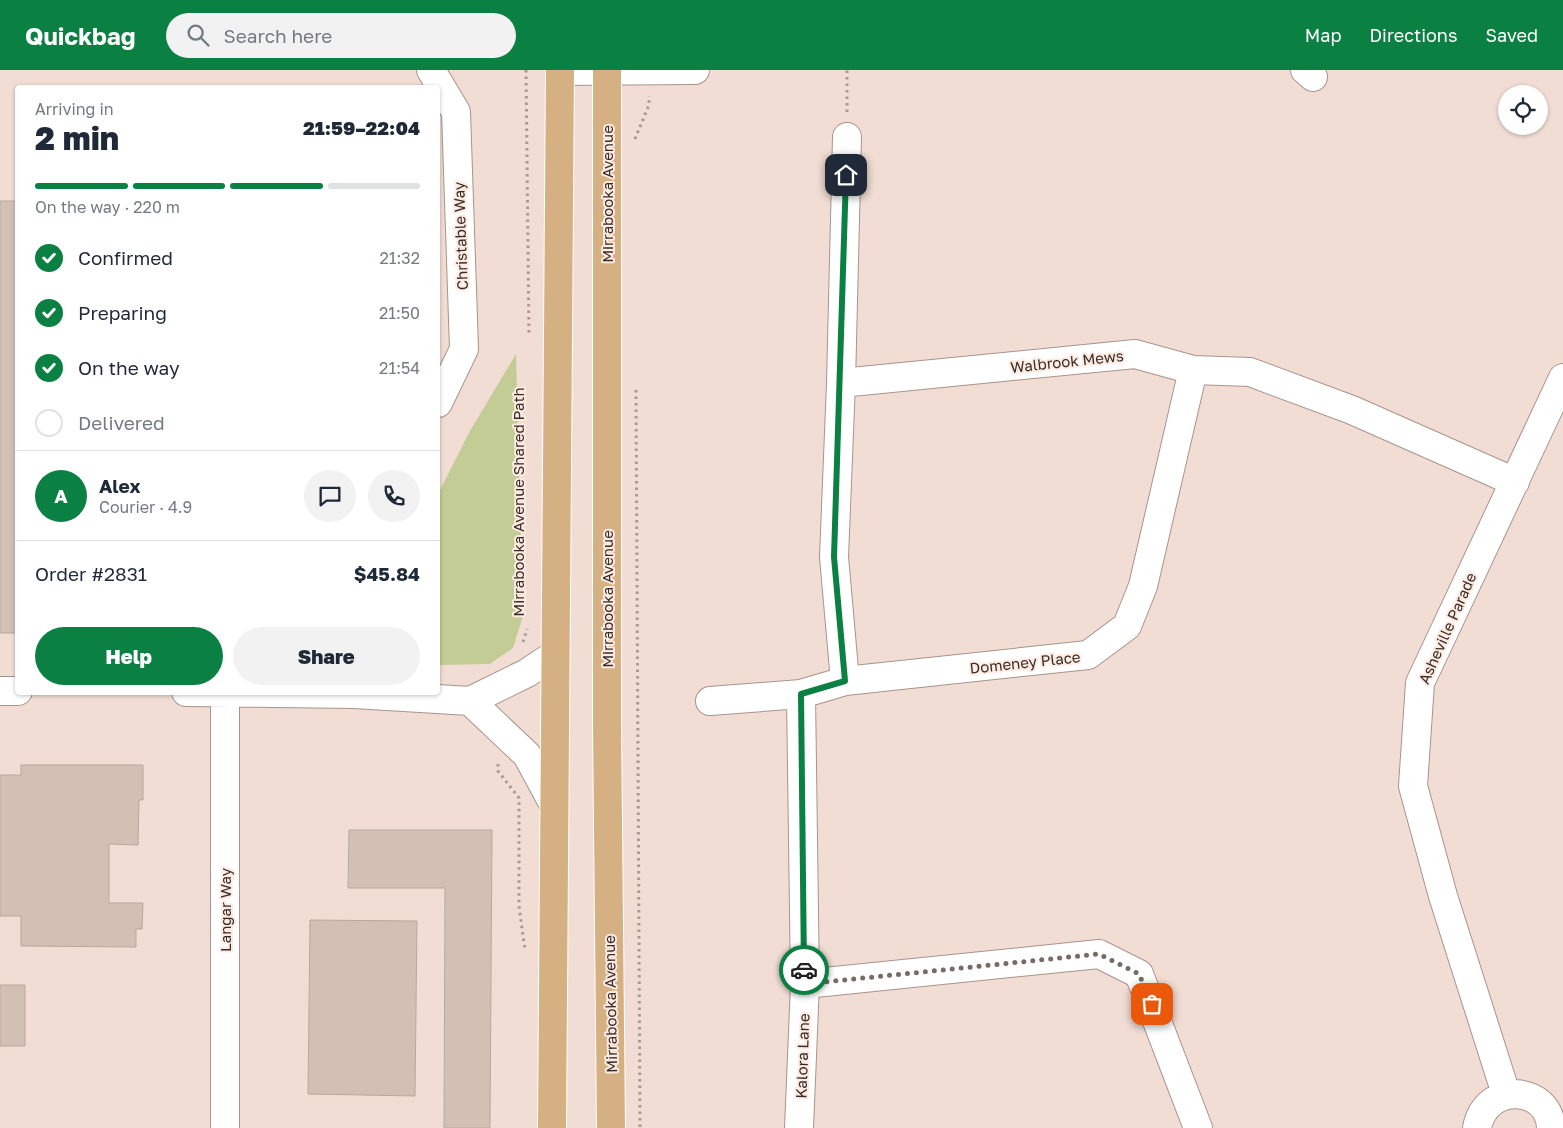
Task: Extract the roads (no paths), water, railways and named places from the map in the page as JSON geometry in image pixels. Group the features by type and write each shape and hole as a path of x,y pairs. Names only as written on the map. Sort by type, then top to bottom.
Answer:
{"main road":[{"name":"Mirrabooka Avenue","path":"607,70 606,723 612,1128"},
{"path":"552,1128 554,655 560,71"}],"street":[{"name":"Christable Way","path":"432,70 456,112 464,349 440,399"},
{"path":"560,71 695,70"},
{"path":"845,681 834,557 841,383 846,137"},
{"name":"Walbrook Mews","path":"841,383 1135,354 1193,370 1250,372 1352,410 1515,482"},
{"name":"Domeney Place","path":"710,701 801,694 845,681 1088,655 1127,626 1144,586 1193,370"},
{"name":"Asheville Parade","path":"1506,1094 1442,896 1413,786 1420,683 1563,378"},
{"path":"383,695 470,701 527,673 554,655"},
{"path":"0,691 15,691"},
{"name":"Kalora Lane","path":"799,1128 805,984 801,694"},
{"name":"Langar Way","path":"225,695 225,1128"},
{"path":"470,701 527,755 553,803"},
{"path":"805,984 1099,954 1139,974 1198,1128"},
{"path":"1477,1128 1479,1118 1485,1107 1495,1099 1506,1094 1521,1094 1534,1099 1545,1109 1555,1123"}]}
